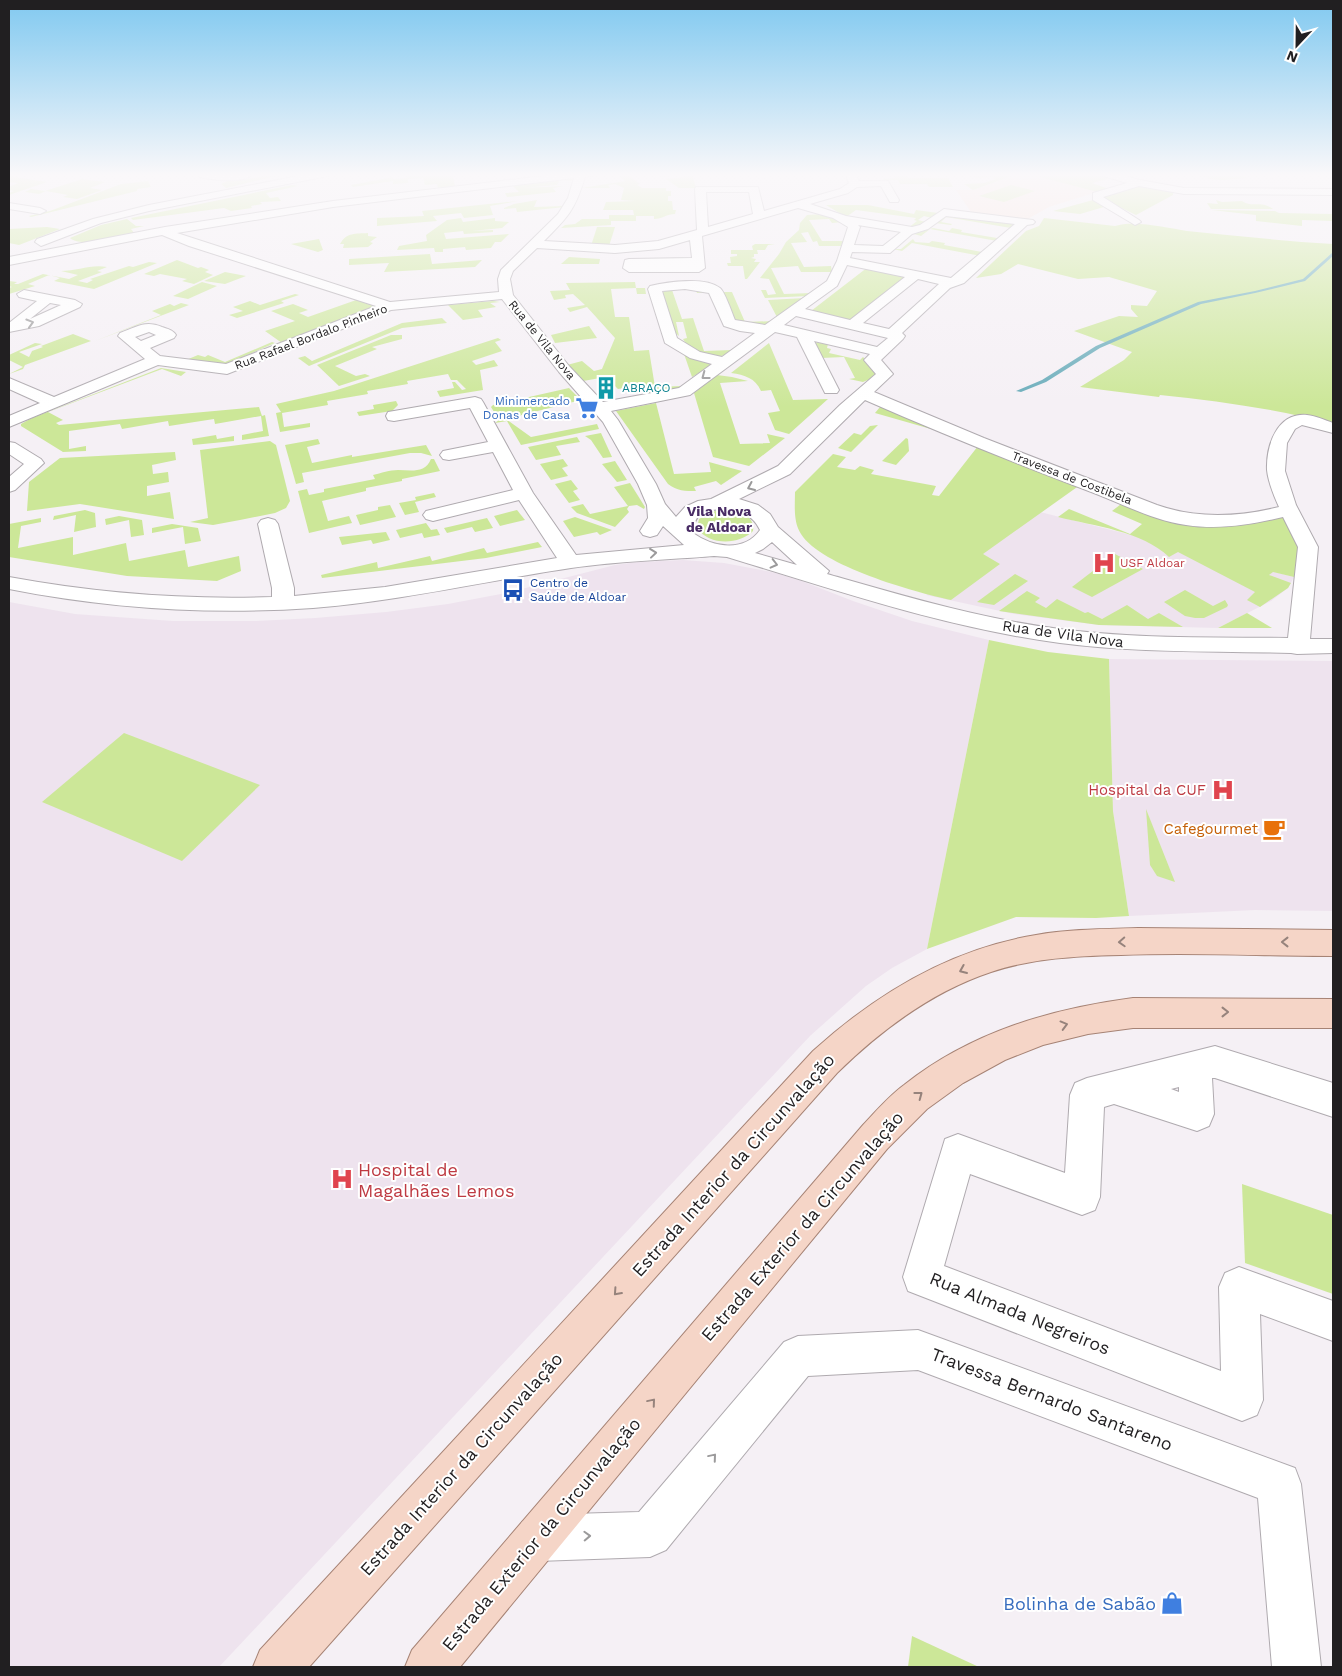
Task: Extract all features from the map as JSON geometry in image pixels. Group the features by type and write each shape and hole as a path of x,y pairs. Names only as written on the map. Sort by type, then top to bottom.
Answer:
{"main road":[{"name":"Estrada Interior da Circunvalação","path":"277,1667 825,1062 860,1029 933,983 1012,952 1069,944 1136,941 1333,943"},
{"name":"Estrada Exterior da Circunvalação","path":"429,1667 875,1136 915,1097 951,1072 993,1049 1042,1030 1088,1019 1133,1013 1333,1014"}],"street":[{"path":"9,261 60,251"},
{"path":"222,251 389,306"},
{"name":"Rua de Vila Nova","path":"527,251 507,270 504,279 506,295 531,329 610,420 648,484 665,496 686,504 746,506 758,511 771,512 809,565 835,581"},
{"path":"698,251 698,264 713,266"},
{"path":"846,254 874,251"},
{"path":"846,254 950,282 959,280 992,251"},
{"path":"599,408 684,392 832,284 846,254"},
{"path":"854,324 915,274"},
{"path":"650,532 658,518 686,504 784,470 867,389 885,374 872,360 950,282"},
{"path":"723,362 695,355 670,340 655,289 679,285 706,288 715,291 729,323 740,327 803,334 880,352"},
{"path":"10,328 34,323 74,304 24,294"},
{"name":"Rua Rafael Bordalo Pinheiro","path":"9,422 156,360 228,369 389,306 506,295"},
{"path":"10,328 47,299"},
{"path":"794,311 896,334"},
{"path":"803,334 831,390"},
{"path":"139,347 156,360"},
{"path":"9,383 54,402"},
{"name":"Travessa de Costibela","path":"867,389 984,445 1170,515 1208,521 1236,521 1290,510"},
{"path":"394,416 474,402 524,493 570,562"},
{"path":"1297,646 1300,634 1308,546 1290,510 1276,471 1278,443 1288,426 1298,421 1306,420 1333,428"},
{"path":"449,455 497,446"},
{"path":"9,447 35,463 9,486"},
{"path":"9,583 107,600 194,604 283,603 357,597 428,588 570,562 659,552 741,550 754,546 763,540 784,470"},
{"path":"433,515 524,493"},
{"name":"Rua de Vila Nova","path":"686,504 677,527 690,540 944,614 1059,636 1130,643 1333,646"},
{"path":"570,562 650,532 681,525 686,504"},
{"path":"268,524 283,588 283,603"},
{"name":"Rua Almada Negreiros","path":"1333,1100 1215,1062 1087,1095 1082,1197 958,1152 922,1277 1242,1400 1239,1287 1333,1321"},
{"name":"Travessa Bernardo Santareno","path":"538,1538 650,1534 798,1356 918,1350 1279,1484 1297,1667"}],"shaded area":[{"name":"USF Aldoar","path":"1040,512 1294,577 1288,588 1271,601 1218,628 1099,625 1014,614 926,595"},
{"name":"Hospital de Magalhães Lemos","path":"683,560 724,563 772,572 912,621 989,640 927,949 892,968 866,986 810,1036 219,1667 9,1667 9,602 75,614 173,621 256,621 315,618 448,604 506,593 615,565"},
{"name":"Hospital da CUF","path":"1109,659 1333,661 1333,911 1255,910 1129,916 1113,811"}],"green space":[{"path":"731,251 757,251 758,254 754,254 754,257 751,258 756,259 754,262 760,262 745,279 743,266 728,266 727,263 731,263 730,257 737,256 737,254 731,254"},
{"path":"781,251 795,251 804,267 831,266 832,272 801,272 798,266 771,268 784,294 812,293 808,296 765,298 761,290 766,290 768,295 776,294 769,279 760,278"},
{"path":"956,251 982,252 981,256"},
{"path":"1004,251 1333,251 1333,424 1290,414 1225,403 1080,387 1124,360 1132,352 1074,331 1119,316 1138,317 1131,309 1131,305 1147,306 1157,291 1109,277 1078,279 1018,264 1001,274 976,278"},
{"path":"430,254 432,264 482,260 475,267 384,272 389,263 349,265 349,259"},
{"path":"569,257 600,259 599,264 561,264"},
{"path":"177,260 209,270 205,272 213,275 194,284 182,281 187,279 160,274 154,276 144,274"},
{"path":"149,262 157,263 94,289 54,281 60,278 51,276 69,279 78,275 61,271 95,266 107,267 97,271 102,272 78,281 87,283 93,280 90,279 129,266 133,267"},
{"path":"868,267 909,275 857,319 847,321 811,311"},
{"path":"225,272 246,276 225,284 204,281"},
{"path":"43,274 49,275 28,284 35,286 9,294 9,288 12,287 9,286 9,281 17,282 14,284 18,284"},
{"path":"202,282 217,286 188,299 173,296"},
{"path":"635,282 636,288 611,289 615,317 629,317 634,351 649,350 655,387 684,386 682,388 647,395 640,386 618,389 606,377 583,381 567,365 582,361 594,371 602,369 615,338 587,307 570,312 567,308 585,305 573,294 565,295 566,298 554,300 550,291 570,290 566,283"},
{"path":"695,287 711,292 697,293 695,288 672,290 682,319 693,318 704,351 732,350 719,357 698,354 683,339 687,338 683,322 676,322 679,336 671,329 660,296 665,290"},
{"path":"636,288 645,288 646,294 637,294"},
{"path":"720,292 732,292 745,322 774,321 768,325 736,324"},
{"path":"295,294 299,295 281,301 284,303 237,318 229,315 243,311 233,307 250,301 260,305"},
{"path":"805,298 778,319 768,300"},
{"path":"359,299 379,305 282,343 265,331 295,321 271,311 293,304 308,310 299,313 308,317"},
{"path":"500,302 490,303 496,307 478,310 483,317 463,320 448,305"},
{"path":"181,303 189,305 95,341 161,315 152,311 170,304 174,306"},
{"path":"442,318 447,323 402,328 309,366 298,358 305,356 312,361 402,323"},
{"path":"589,326 597,338 555,343 551,335"},
{"path":"73,334 91,341 25,365 23,369 9,374 23,367 9,360 9,355 35,343 42,344 19,352 29,357 32,351 43,347 41,346"},
{"path":"391,335 402,335 402,339 372,347 377,349 335,366 356,376 365,374 370,376 339,386 317,365"},
{"path":"498,338 501,340 495,342 502,351 472,361 476,365 494,360 498,366 480,370 483,390 440,397 437,391 454,388 452,382 455,382 462,390 466,389 457,380 451,380 448,374 407,381 408,384 367,391 368,394 327,401 328,405 282,413 284,427 310,423 310,427 280,432 276,413 281,412 276,404 334,391"},
{"path":"272,342 275,343 226,364 186,360 198,355 205,357 208,355 225,362"},
{"path":"769,343 793,400 828,399 789,434 775,430 768,413 780,411 771,390 761,391 756,383 749,378 731,373"},
{"path":"815,343 828,344 827,348 831,349 829,353 860,360 863,357 880,375 863,382 849,379 855,378 844,357 821,358"},
{"path":"684,354 712,364 712,365 692,377"},
{"path":"161,368 186,372 181,376 162,369 48,412 63,420 56,423 59,425 259,407 262,416 265,415 269,436 242,440 242,435 263,431 261,416 215,424 214,419 169,426 168,421 122,429 120,424 69,431 69,449 86,446 86,451 63,452 21,426 21,424 32,418"},
{"path":"717,375 748,381 720,383 740,444 770,443 767,434 785,438 749,466 713,457 694,393"},
{"path":"569,388 581,400 506,419 531,437 597,424 599,429 521,445 507,421 495,423 499,420 491,407 493,405"},
{"path":"396,401 398,405 392,411 359,416 357,412 374,409 373,405"},
{"path":"656,403 674,474 711,472 709,462 742,471 721,485 716,481 694,487 696,491 685,491 668,484 616,411"},
{"path":"882,407 945,433 875,413"},
{"path":"878,425 851,452 838,448 854,433 861,435 870,426"},
{"path":"601,433 612,457 603,458 591,440 585,436"},
{"path":"216,435 217,439 234,436 234,441 193,445 192,439"},
{"path":"577,437 580,442 556,446 561,455 536,460 528,447"},
{"path":"906,438 908,439 909,451 896,465 882,461"},
{"path":"318,439 320,444 307,447 312,463 352,455 352,457 426,445 432,456 410,453 302,473 304,482 296,484 285,445"},
{"path":"270,441 276,445 290,501 286,508 275,513 213,525 190,522 208,518 200,450"},
{"path":"978,446 1080,485 983,554 1000,564 951,600 915,591 847,567 812,546 798,529 795,513 795,492 833,454 846,457 837,467 855,470 860,466 874,470 871,474 936,486 932,495 939,496"},
{"path":"175,452 176,460 152,465 153,474 168,472 169,482 147,486 147,496 170,492 174,519 80,504 27,511 29,482 60,458"},
{"path":"431,459 434,459 440,471 366,488 366,491 322,501 328,521 349,516 352,523 309,533 298,491 307,489 309,495 324,492 324,489 375,479 373,475 395,470 417,470 425,467"},
{"path":"563,459 568,466 562,468 568,476 551,480 540,464"},
{"path":"615,461 627,480 617,482 602,464"},
{"path":"571,480 578,489 573,491 580,500 569,503 555,484"},
{"path":"630,483 645,507 644,509 637,505 629,506 627,509 629,512 615,527 577,513 571,507 583,504 590,514 628,506 614,487"},
{"path":"434,493 436,497 415,502 419,512 405,515 399,503 416,500 415,497"},
{"path":"1125,501 1157,514 1289,519 1303,560 1294,577 1273,572 1269,575 1291,583 1288,588 1260,607 1247,600 1255,592 1178,552 1169,557 1158,548 1132,535 1058,517 1069,509 1130,534 1142,524 1112,511"},
{"path":"390,505 396,517 360,525 356,515"},
{"path":"85,510 95,513 96,527 74,532 76,515 53,520 54,516"},
{"path":"517,510 525,520 500,526 494,516"},
{"path":"720,510 737,512 747,516 753,525 753,531 740,539 724,542 716,541 702,534 697,528 699,519 711,512"},
{"path":"119,516 142,520 144,535 131,537 129,520 106,525 105,519"},
{"path":"575,517 612,530 600,535 597,532 574,537 563,521"},
{"path":"41,518 41,522 21,526 18,548 73,537 73,555 126,543 129,561 185,550 188,567 239,556 241,571 217,581 127,576 9,557 9,524"},
{"path":"487,518 493,528 475,532 472,527 447,533 444,528"},
{"path":"426,523 431,530 437,529 440,535 424,538 422,533 400,538 396,530"},
{"path":"172,524 198,528 201,541 185,544 183,527 152,533 152,528"},
{"path":"386,532 390,540 373,544 371,540 342,545 339,537"},
{"path":"538,542 542,547 486,558 322,578 321,575 377,562 378,568 430,556 432,561 484,548 487,553"},
{"path":"1115,554 1143,569 1092,597 1072,587"},
{"path":"1015,574 1028,581 994,605 977,602"},
{"path":"1185,590 1213,606 1225,600 1228,605 1204,618 1185,616 1164,602"},
{"path":"1027,591 1040,598 1035,602 1046,608 1057,599 1102,619 1127,605 1148,619 1159,613 1183,627 1099,625 999,611"},
{"path":"1247,613 1272,628 1218,628"},
{"path":"989,640 1048,652 1109,659 1113,811 1129,916 1096,918 1016,917 927,949"},
{"path":"124,733 260,785 182,861 42,802"},
{"path":"1146,809 1175,882 1157,876 1150,865"},
{"path":"1242,1184 1333,1215 1333,1294 1245,1263"},
{"path":"912,1636 979,1667 908,1667"}],"waterway":[{"path":"1019,391 1044,381 1098,347 1200,303 1304,280 1333,254"}],"place":[{"name":"ABRAÇO","path":"606,388"},
{"name":"Minimercado Donas de Casa","path":"587,408"},
{"name":"USF Aldoar","path":"1104,563"},
{"name":"Centro de Saúde de Aldoar","path":"513,590"},
{"name":"Hospital da CUF","path":"1223,790"},
{"name":"Cafegourmet","path":"1274,829"},
{"name":"Hospital de Magalhães Lemos","path":"342,1179"},
{"name":"Bolinha de Sabão","path":"1172,1603"}],"district":[{"name":"Vila Nova de Aldoar","path":"719,520"}]}
